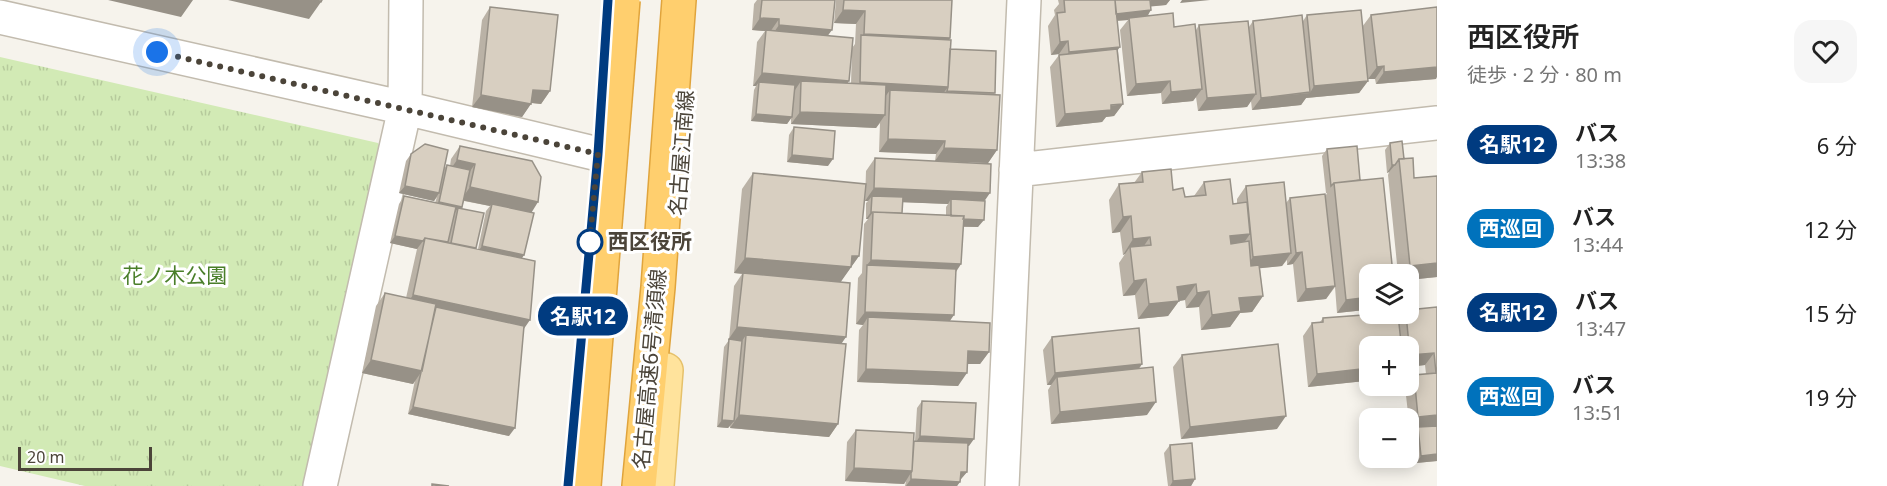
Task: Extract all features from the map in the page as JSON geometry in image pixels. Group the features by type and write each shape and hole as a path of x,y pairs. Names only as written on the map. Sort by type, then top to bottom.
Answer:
{"highway":[{"path":"584,486 623,0"},
{"name":"名古屋高速6号清須線","path":"639,486 658,287 679,0"}],"main road":[{"path":"568,486 598,154 608,0"},
{"name":"名古屋江南線","path":"657,486 694,0"}],"street":[{"path":"320,486 405,108 406,0"},
{"path":"1002,486 1024,0"},
{"path":"0,17 598,154"},
{"path":"1016,170 1437,123"}],"green space":[{"name":"花ノ木公園","path":"0,57 378,143 381,150 307,486 85,486 0,466"}],"building":[{"path":"762,0 835,0 832,30 779,25 779,19 760,18"},
{"path":"844,0 952,0 950,38 864,34 865,11 843,10"},
{"path":"1064,0 1115,0 1120,47 1069,52 1068,41 1060,42 1057,13 1065,12"},
{"path":"1115,0 1150,0 1151,10 1116,14"},
{"path":"490,7 558,15 550,91 533,90 531,104 481,95"},
{"path":"1437,7 1437,67 1384,72 1384,66 1377,67 1371,15"},
{"path":"1361,10 1368,81 1314,86 1307,15"},
{"path":"1173,13 1174,27 1195,24 1202,89 1171,92 1170,81 1136,84 1129,18"},
{"path":"1302,15 1310,92 1261,98 1253,21"},
{"path":"1248,21 1256,94 1207,98 1199,25"},
{"path":"766,30 853,38 849,81 762,73"},
{"path":"861,35 951,40 948,87 860,82"},
{"path":"950,49 996,51 995,93 947,91"},
{"path":"1117,49 1123,104 1111,105 1111,110 1065,114 1059,55"},
{"path":"801,81 886,85 885,115 800,112"},
{"path":"759,82 795,85 792,117 756,114"},
{"path":"890,90 1000,95 997,150 944,148 945,141 888,139"},
{"path":"794,127 835,131 833,159 792,155"},
{"path":"1402,141 1404,159 1399,159 1395,165 1392,165 1390,143"},
{"path":"425,144 448,150 439,193 405,186 411,154"},
{"path":"460,146 532,161 541,177 538,202 470,187 475,164 457,160"},
{"path":"1357,146 1360,180 1334,183 1331,186 1327,149"},
{"path":"875,158 991,164 990,193 874,188"},
{"path":"1413,158 1414,178 1437,176 1437,263 1410,264 1399,159"},
{"path":"447,165 470,170 462,207 439,202"},
{"path":"1171,169 1173,190 1183,188 1185,197 1206,195 1204,182 1230,179 1233,204 1247,202 1250,234 1230,236 1231,244 1249,241 1251,266 1259,265 1263,296 1239,298 1241,311 1212,315 1209,291 1197,293 1196,284 1177,287 1179,301 1149,304 1146,279 1134,281 1130,247 1151,245 1150,237 1133,239 1131,216 1123,217 1119,184 1143,182 1142,172"},
{"path":"753,173 866,184 859,256 852,256 851,267 745,258"},
{"path":"1383,178 1392,264 1359,264 1359,298 1346,300 1334,183"},
{"path":"1284,182 1291,253 1253,257 1246,186"},
{"path":"1325,194 1335,286 1306,289 1302,252 1296,253 1290,198"},
{"path":"404,196 456,207 448,242 425,238 423,241 395,236"},
{"path":"872,196 903,197 902,213 871,212"},
{"path":"951,199 985,201 984,220 951,216"},
{"path":"492,204 534,213 524,255 482,246"},
{"path":"458,208 484,213 476,248 451,243"},
{"path":"873,212 964,216 961,264 871,260"},
{"path":"425,238 535,261 530,320 413,295"},
{"path":"867,265 956,269 954,315 865,312"},
{"path":"743,273 850,283 846,337 737,327"},
{"path":"385,293 436,304 422,371 371,360"},
{"path":"436,307 524,326 515,428 413,407"},
{"path":"1437,307 1437,415 1419,417 1416,396 1419,396 1419,375 1436,373 1434,353 1419,354 1419,336 1408,336 1407,324 1419,324 1419,309"},
{"path":"1359,315 1359,324 1399,324 1400,336 1359,336 1359,369 1317,374 1312,323 1323,322 1323,318"},
{"path":"868,317 990,323 989,352 968,351 967,373 866,369"},
{"path":"1139,328 1142,364 1055,373 1052,337"},
{"path":"746,335 846,344 838,424 739,415"},
{"path":"729,339 742,341 734,421 722,420"},
{"path":"1278,344 1286,416 1190,427 1182,355"},
{"path":"1153,367 1156,402 1060,412 1057,377"},
{"path":"922,401 976,403 974,439 920,436"},
{"path":"1437,426 1437,454 1421,456 1419,427"},
{"path":"856,430 914,433 912,471 854,468"},
{"path":"914,441 968,443 967,472 961,472 960,482 911,479"},
{"path":"1192,443 1195,479 1173,481 1170,445"}],"bus line":[{"name":"名駅12","path":"568,486 598,154 608,0"}],"place":[{"name":"西区役所","path":"590,242"}],"route":[{"path":"157,52 598,154 589,249 590,242"}]}
